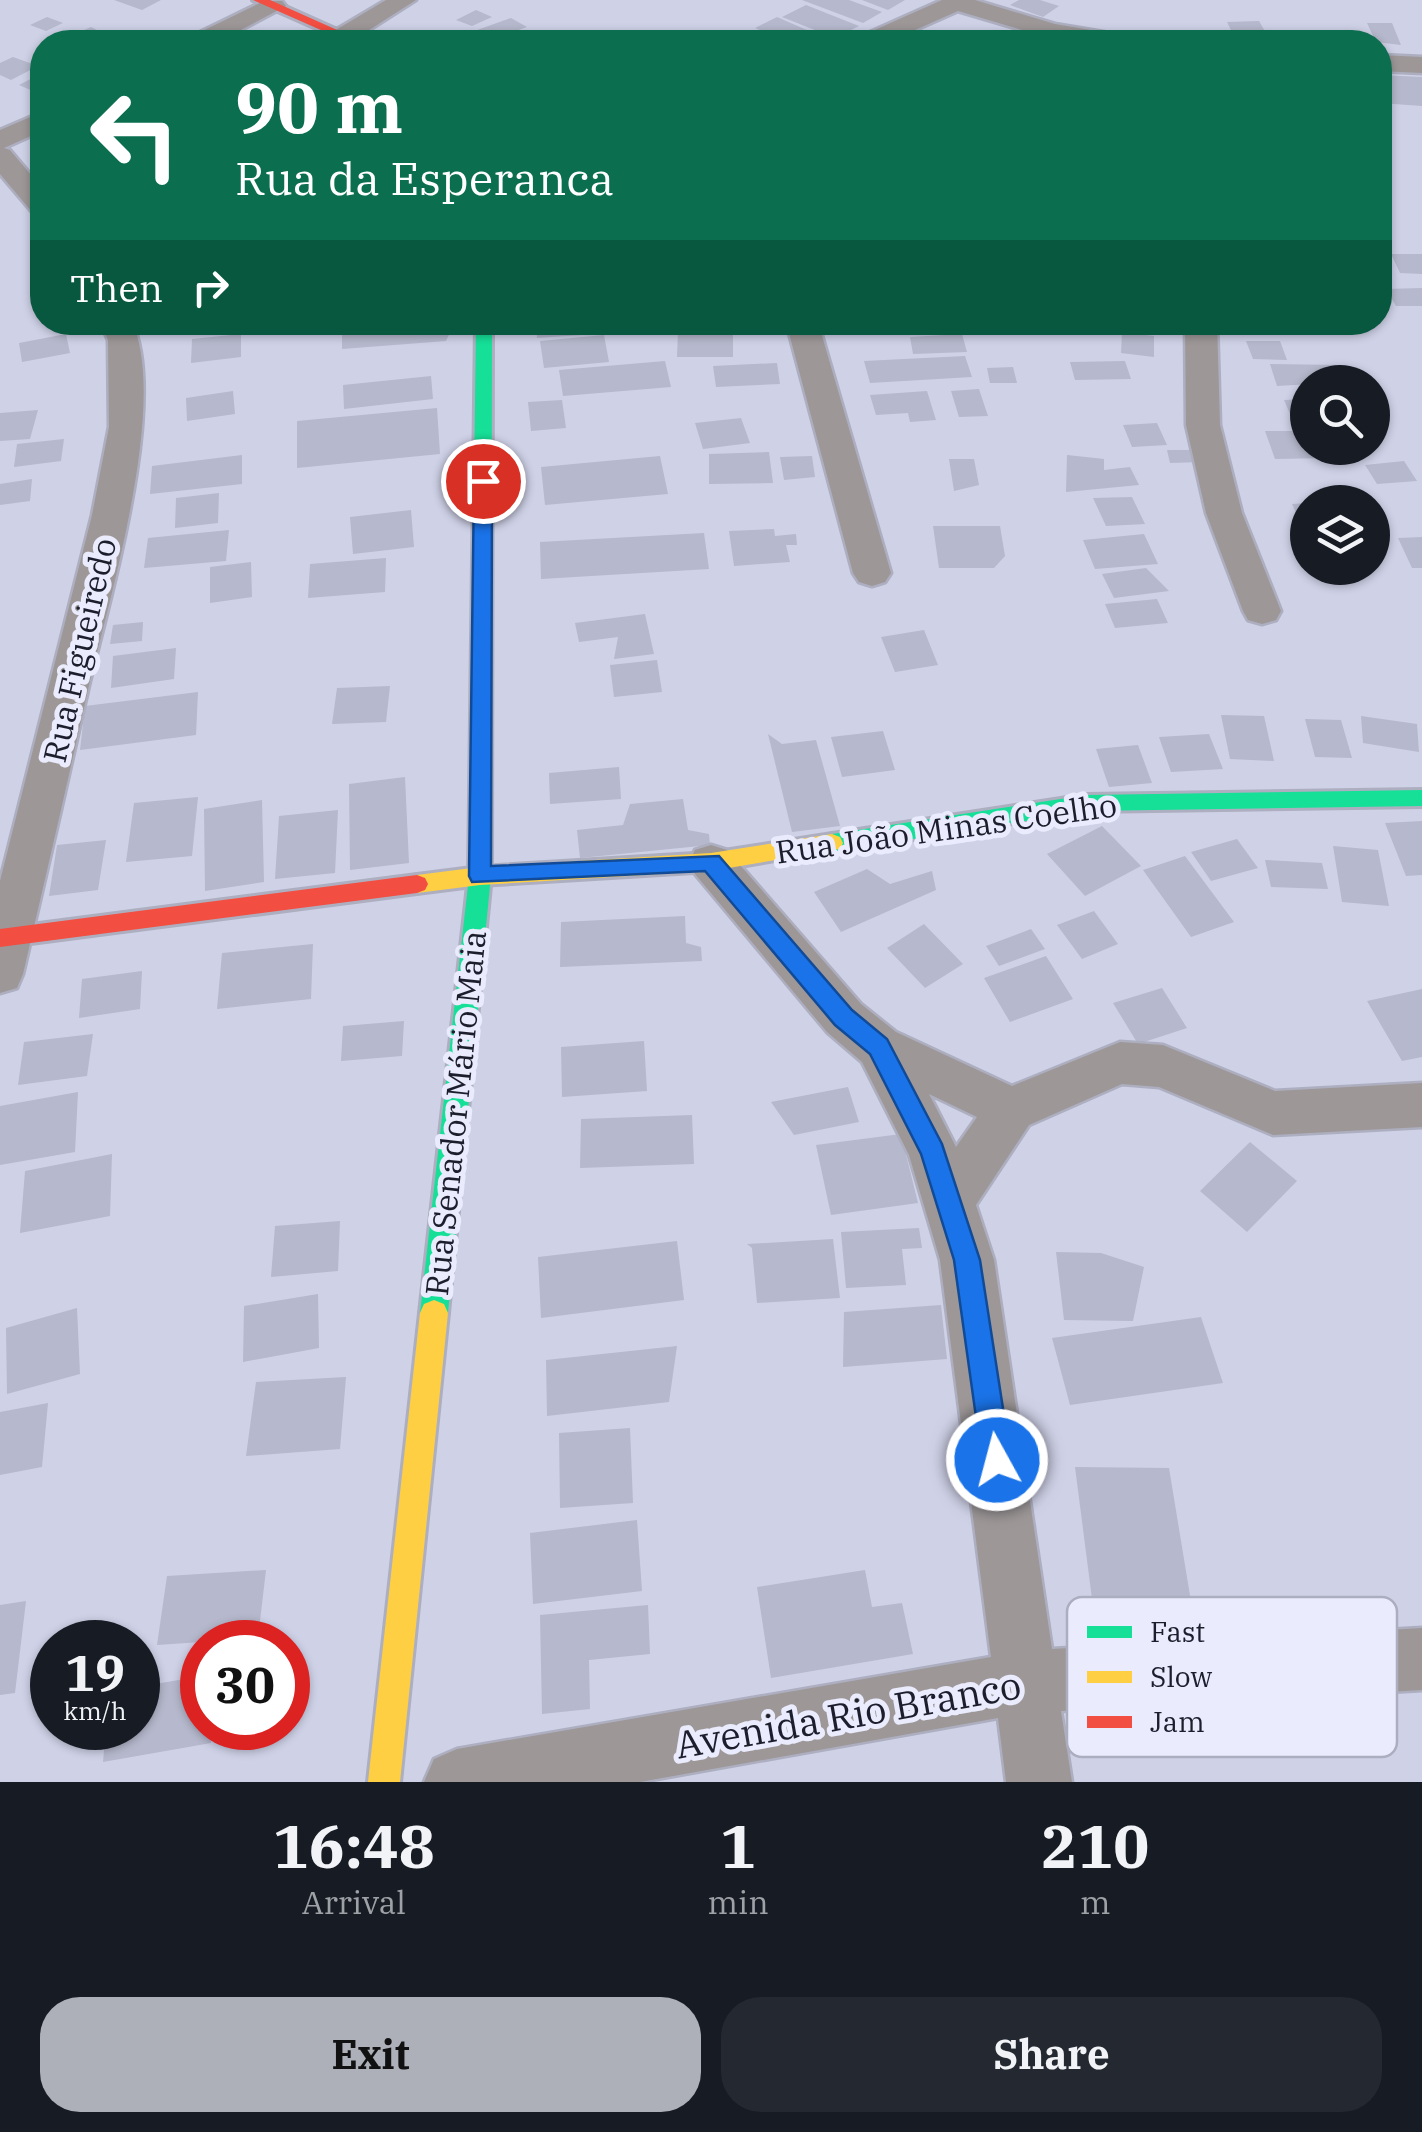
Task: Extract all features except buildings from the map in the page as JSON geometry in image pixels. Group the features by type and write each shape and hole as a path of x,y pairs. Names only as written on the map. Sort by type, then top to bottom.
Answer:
{"street":[{"path":"362,30 404,0"},
{"path":"896,30 960,2 1052,30"},
{"path":"220,30 266,3 329,30"},
{"path":"1392,63 1422,65"},
{"path":"0,141 30,126"},
{"path":"0,156 30,192"},
{"name":"Rua Figueiredo","path":"4,949 110,515 126,428 122,335"},
{"name":"Rua Senador Mário Maia","path":"384,1782 480,876 484,335"},
{"path":"806,335 872,573"},
{"path":"1200,335 1203,425 1224,513 1262,612"},
{"name":"Rua João Minas Coelho","path":"480,876 711,862 1087,803 1422,798"},
{"path":"711,862 844,1018 879,1047 1011,1108"},
{"path":"4,949 480,876"},
{"path":"879,1047 933,1152 967,1260 1039,1782"},
{"path":"950,1200 1011,1108 1120,1063 1163,1066 1273,1113 1422,1105"},
{"name":"Avenida Rio Branco","path":"1397,1660 1422,1659"},
{"name":"Avenida Rio Branco","path":"457,1782 1026,1682 1067,1680"}],"traffic: fast":[{"path":"434,1313 480,876 484,335"},
{"path":"832,843 1087,803 1422,798"}],"traffic: slow":[{"path":"417,884 480,876 711,862 832,843"},
{"path":"384,1782 434,1313"}],"traffic: jam":[{"path":"259,0 330,30"},
{"path":"0,938 417,884"}],"route":[{"path":"483,481 480,876 711,862 844,1018 879,1047 933,1152 950,1200 967,1260 997,1460"}]}
